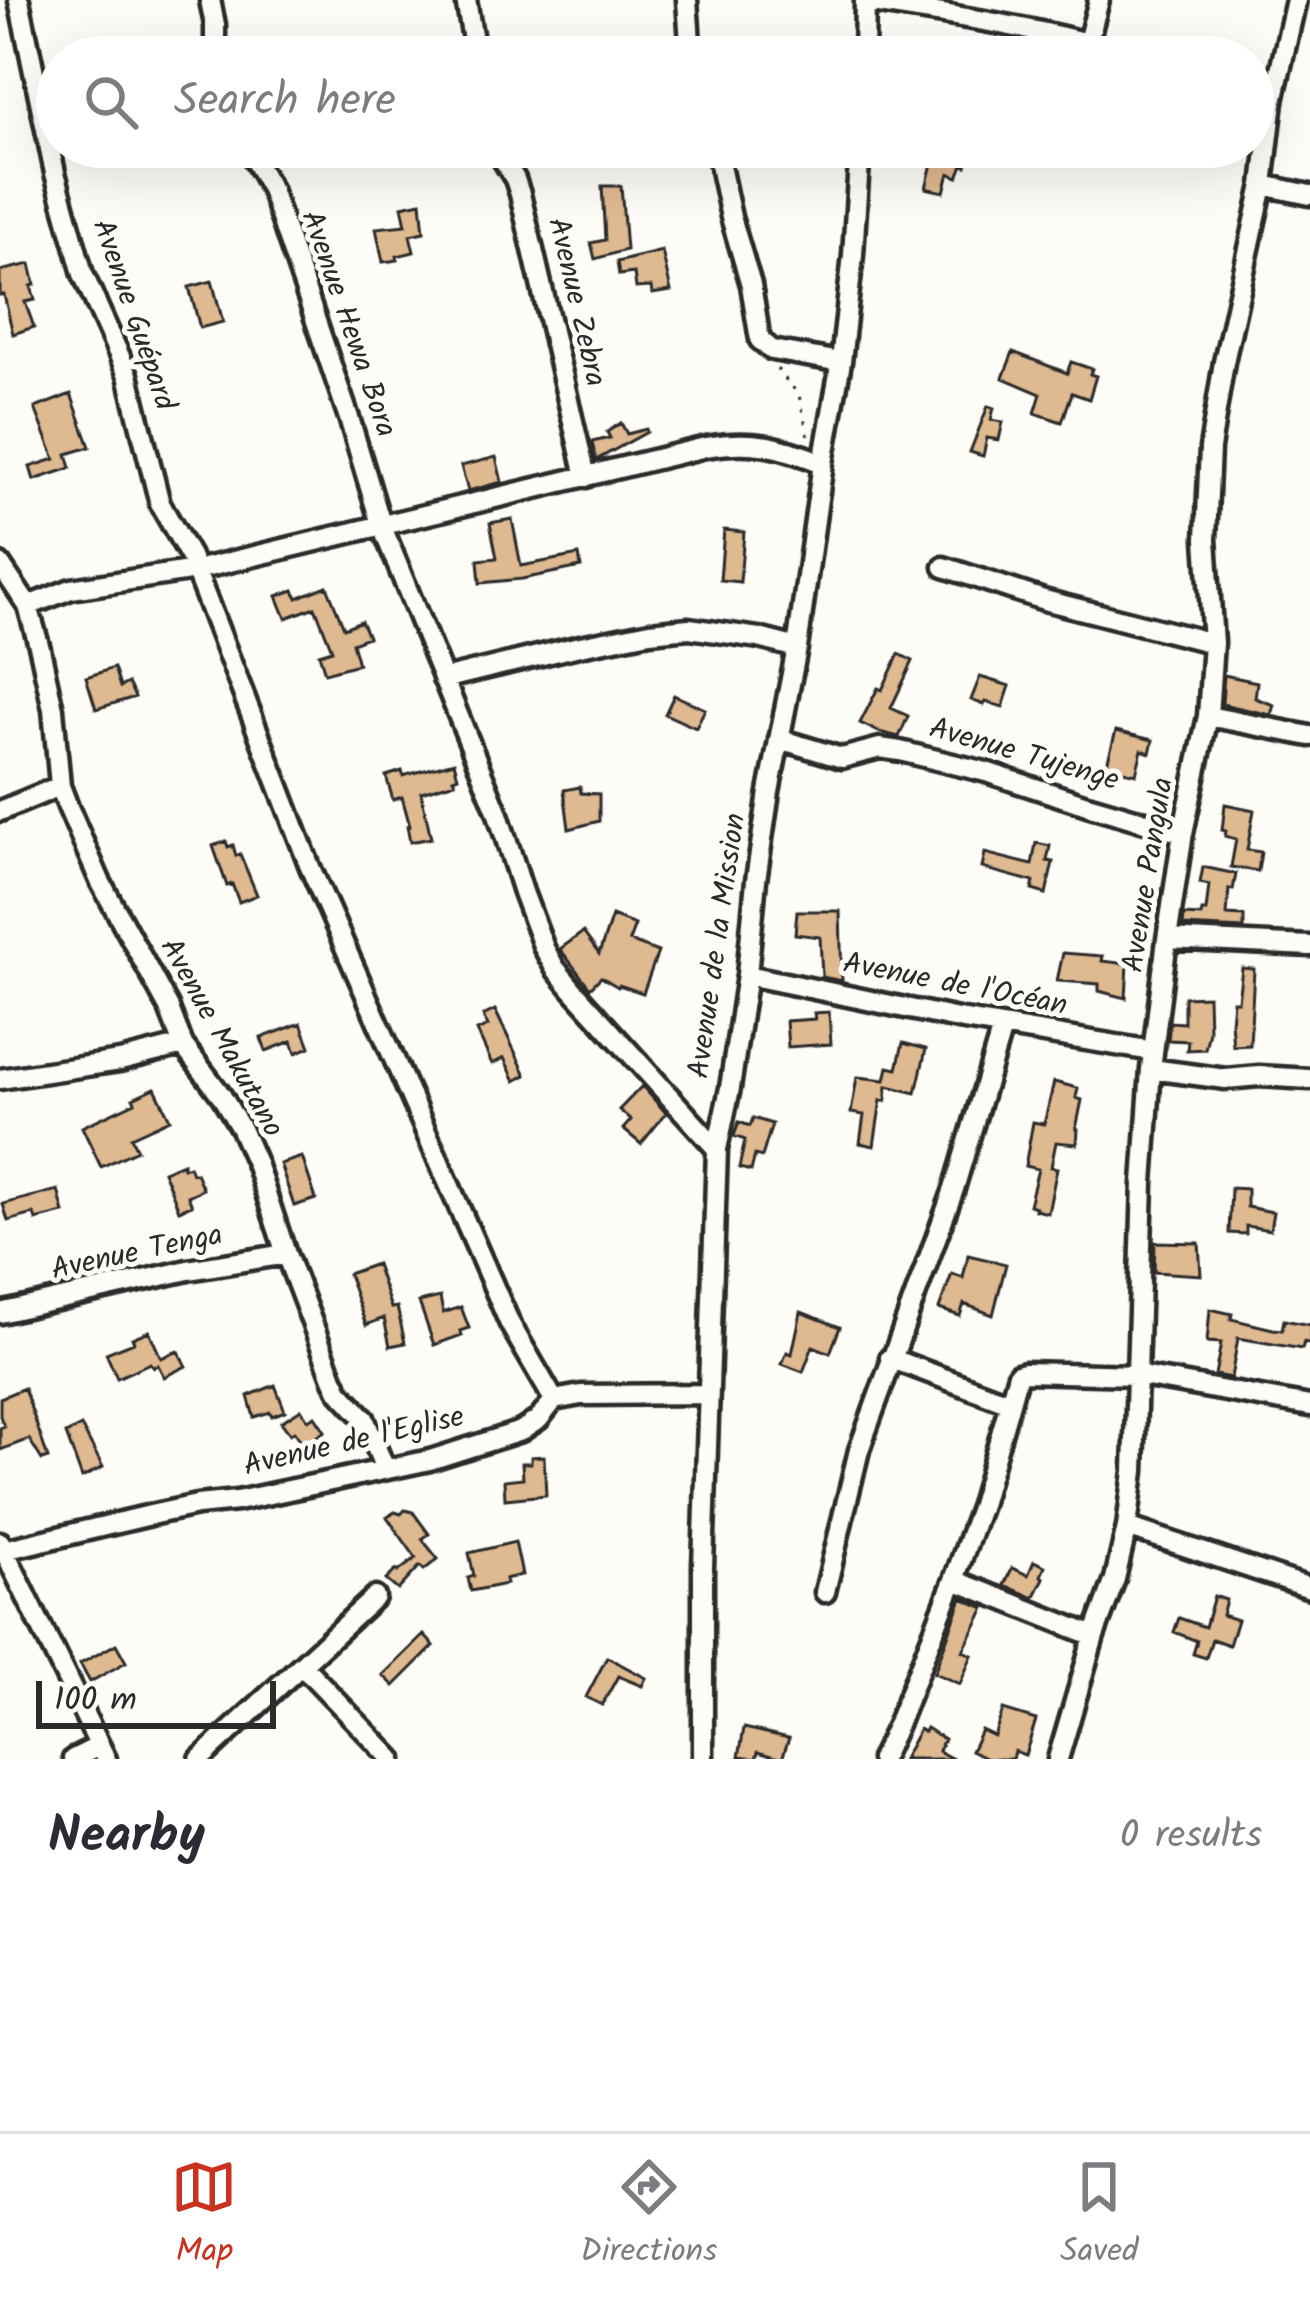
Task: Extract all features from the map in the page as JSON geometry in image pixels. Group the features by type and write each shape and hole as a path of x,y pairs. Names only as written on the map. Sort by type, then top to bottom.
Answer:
{"street":[{"name":"Avenue Guépard","path":"19,0 36,82"},
{"path":"210,0 214,36"},
{"path":"466,0 472,36"},
{"path":"687,0 690,36"},
{"path":"1090,36 1099,0"},
{"name":"Avenue Pangula","path":"1274,97 1296,0"},
{"path":"864,36 865,1 1059,36"},
{"name":"Avenue Guépard","path":"54,168 83,274 128,375 160,504 196,570 310,867 510,1324 554,1400"},
{"name":"Avenue Hewa Bora","path":"260,168 271,188 381,524 497,811 537,929 556,968 717,1149"},
{"name":"Avenue Zebra","path":"508,168 520,194 586,476"},
{"path":"720,168 764,346 841,362"},
{"name":"Avenue de la Mission","path":"703,1759 703,1567 717,1149 841,362 859,168"},
{"name":"Avenue Pangula","path":"1058,1759 1127,1527 1152,1060 1183,833 1208,716 1213,644 1206,539 1210,448 1265,168"},
{"path":"1263,185 1310,195"},
{"path":"28,606 95,584 196,570 684,451 739,442 789,449 823,463"},
{"name":"Avenue Makutano","path":"0,564 28,606 53,709 61,786 100,881 169,1008 183,1045 241,1129 339,1391 360,1412 385,1469"},
{"path":"944,567 1213,644"},
{"path":"442,679 575,646 689,628 797,648"},
{"path":"1208,716 1310,736"},
{"name":"Avenue Tujenge","path":"779,739 842,758 890,748 986,772 1183,833"},
{"path":"0,811 61,786"},
{"path":"1166,939 1310,946"},
{"name":"Avenue de l'Océan","path":"747,975 1226,1079 1310,1079"},
{"path":"825,1592 859,1450 954,1190 1002,1028"},
{"path":"0,1079 120,1061 183,1045"},
{"name":"Avenue Tenga","path":"0,1313 188,1270 286,1254"},
{"path":"890,1358 1010,1403"},
{"path":"881,1759 981,1505 1016,1376 1021,1372 1136,1376 1310,1406"},
{"path":"554,1400 598,1394 708,1394"},
{"name":"Avenue de l'Eglise","path":"2,1546 430,1460 520,1431 539,1419 554,1400"},
{"path":"1127,1527 1310,1588"},
{"path":"2,1546 102,1752 73,1759"},
{"path":"954,1580 1094,1636"},
{"path":"200,1759 375,1597"},
{"path":"302,1665 392,1759"}],"path":[{"path":"772,350 774,365 799,395 812,451 823,463"}],"building":[{"path":"931,168 962,168 958,177 949,173 944,192 926,188"},
{"path":"602,186 621,186 626,250 595,259 591,243 605,240"},
{"path":"421,202 424,232 410,235 414,252 383,262 376,228 406,225 402,206"},
{"path":"662,251 671,291 652,294 651,287 636,288 634,273 619,275 617,262"},
{"path":"30,264 35,300 25,302 34,327 13,334 4,295 0,295 0,271"},
{"path":"212,281 223,322 200,328 189,287"},
{"path":"1013,352 1067,373 1071,362 1092,369 1090,374 1096,376 1089,399 1072,393 1062,422 1035,413 1041,394 1003,378"},
{"path":"71,394 90,447 67,454 71,468 34,480 30,467 55,459 35,408"},
{"path":"988,406 994,408 991,420 1003,422 999,440 987,438 983,456 970,452"},
{"path":"621,423 627,434 647,432 596,460 592,442 610,438 607,432"},
{"path":"496,457 502,482 468,491 461,466"},
{"path":"512,519 521,566 579,555 581,567 480,583 478,560 497,558 490,523"},
{"path":"724,530 744,532 740,582 720,580"},
{"path":"327,586 344,628 361,621 368,637 352,643 358,664 325,673 319,654 332,650 315,607 286,618 277,596 294,590 297,598"},
{"path":"899,654 913,661 891,708 908,716 899,737 860,723"},
{"path":"114,668 120,687 128,683 135,697 96,709 86,677"},
{"path":"1224,675 1257,682 1255,698 1274,705 1271,715 1222,704"},
{"path":"980,677 1010,686 1003,707 971,700"},
{"path":"674,695 705,709 696,728 665,714"},
{"path":"1116,731 1153,740 1150,753 1142,750 1136,774 1106,767"},
{"path":"454,762 455,782 421,792 431,838 410,842 402,797 393,800 386,776"},
{"path":"580,787 581,793 599,794 599,821 569,829 564,790"},
{"path":"1225,804 1254,810 1247,850 1261,852 1258,871 1231,867 1236,839 1222,830"},
{"path":"226,841 228,847 233,845 236,856 240,854 257,895 239,902 232,884 227,886 213,846"},
{"path":"1036,843 1050,846 1047,861 1053,862 1046,894 1032,890 1034,882 982,868 985,853 1032,865"},
{"path":"1203,867 1236,874 1233,890 1229,889 1227,915 1244,916 1244,929 1183,926 1184,915 1201,916 1206,911 1209,885 1200,883"},
{"path":"797,911 840,911 842,981 822,977 820,937 795,934"},
{"path":"612,916 635,925 629,941 658,952 643,993 601,977 590,988 560,949 583,932 599,954"},
{"path":"1063,953 1103,956 1102,961 1128,964 1126,998 1099,991 1099,984 1057,981"},
{"path":"1242,968 1254,969 1250,1045 1233,1046 1233,1001 1238,1001"},
{"path":"1208,996 1205,1049 1187,1050 1188,1041 1168,1040 1170,1022 1184,1023 1184,997"},
{"path":"495,1010 526,1075 515,1081 504,1058 492,1064 477,1031 488,1026 483,1016"},
{"path":"829,1012 831,1044 788,1047 786,1021 815,1019 814,1013"},
{"path":"301,1023 310,1047 296,1053 292,1041 266,1051 261,1038"},
{"path":"903,1043 926,1049 916,1093 887,1086 874,1146 860,1143 864,1115 851,1113 857,1077 885,1080 888,1067 897,1069"},
{"path":"1054,1082 1078,1088 1076,1098 1082,1100 1077,1144 1056,1142 1051,1167 1057,1168 1048,1213 1029,1205 1038,1169 1025,1166 1033,1122 1044,1124"},
{"path":"642,1086 666,1113 641,1144 623,1129 631,1120 619,1110"},
{"path":"155,1088 170,1119 131,1137 137,1150 101,1167 82,1127"},
{"path":"753,1118 772,1124 762,1157 755,1155 751,1171 739,1168 745,1140 734,1136 739,1122 750,1126"},
{"path":"302,1157 316,1199 294,1206 280,1164"},
{"path":"183,1163 183,1168 189,1166 196,1173 203,1189 188,1196 192,1205 179,1210 163,1171"},
{"path":"1231,1188 1247,1189 1247,1207 1273,1212 1270,1230 1246,1226 1246,1234 1229,1233"},
{"path":"58,1190 64,1213 8,1221 3,1204"},
{"path":"1155,1242 1199,1243 1201,1275 1154,1272"},
{"path":"968,1255 1006,1264 993,1315 964,1304 960,1316 939,1309 952,1274 963,1278"},
{"path":"376,1264 391,1308 397,1307 405,1343 390,1346 384,1318 366,1325 348,1274"},
{"path":"440,1297 443,1313 461,1307 469,1328 434,1345 419,1302"},
{"path":"1210,1309 1273,1329 1282,1330 1284,1320 1310,1325 1310,1344 1304,1342 1302,1349 1238,1338 1231,1378 1215,1375 1221,1343 1207,1342"},
{"path":"801,1312 840,1327 830,1353 813,1346 803,1372 782,1364 787,1352 792,1354"},
{"path":"149,1331 161,1358 178,1351 186,1366 164,1377 158,1365 150,1363 117,1378 106,1353"},
{"path":"275,1385 285,1411 254,1417 248,1396"},
{"path":"24,1388 48,1458 42,1460 29,1439 0,1450 0,1428 4,1426 0,1398"},
{"path":"301,1409 308,1420 315,1416 325,1431 304,1445 281,1422"},
{"path":"81,1426 103,1467 82,1478 66,1434"},
{"path":"544,1456 546,1495 505,1499 504,1480 523,1478 522,1463"},
{"path":"413,1512 429,1534 422,1539 438,1559 424,1570 420,1566 398,1590 386,1580 416,1558 387,1517"},
{"path":"515,1542 522,1575 505,1579 506,1584 471,1591 468,1578 474,1576 469,1553"},
{"path":"1034,1561 1045,1566 1034,1598 1004,1585 1012,1568 1028,1575"},
{"path":"1214,1596 1226,1600 1222,1615 1237,1620 1229,1645 1212,1639 1206,1658 1193,1654 1197,1641 1174,1632 1179,1618 1205,1627"},
{"path":"962,1598 985,1608 963,1651 972,1655 960,1684 934,1673"},
{"path":"424,1635 434,1646 394,1686 383,1675"},
{"path":"116,1644 126,1662 90,1682 80,1664"},
{"path":"607,1657 646,1678 642,1686 618,1676 602,1705 586,1697"},
{"path":"1003,1710 1036,1720 1025,1755 1014,1751 1012,1759 987,1759 971,1751 981,1730 994,1736"},
{"path":"744,1728 789,1738 782,1759 758,1752 756,1759 739,1757"},
{"path":"926,1728 944,1739 938,1751 953,1759 903,1759 919,1729 924,1732"}]}
